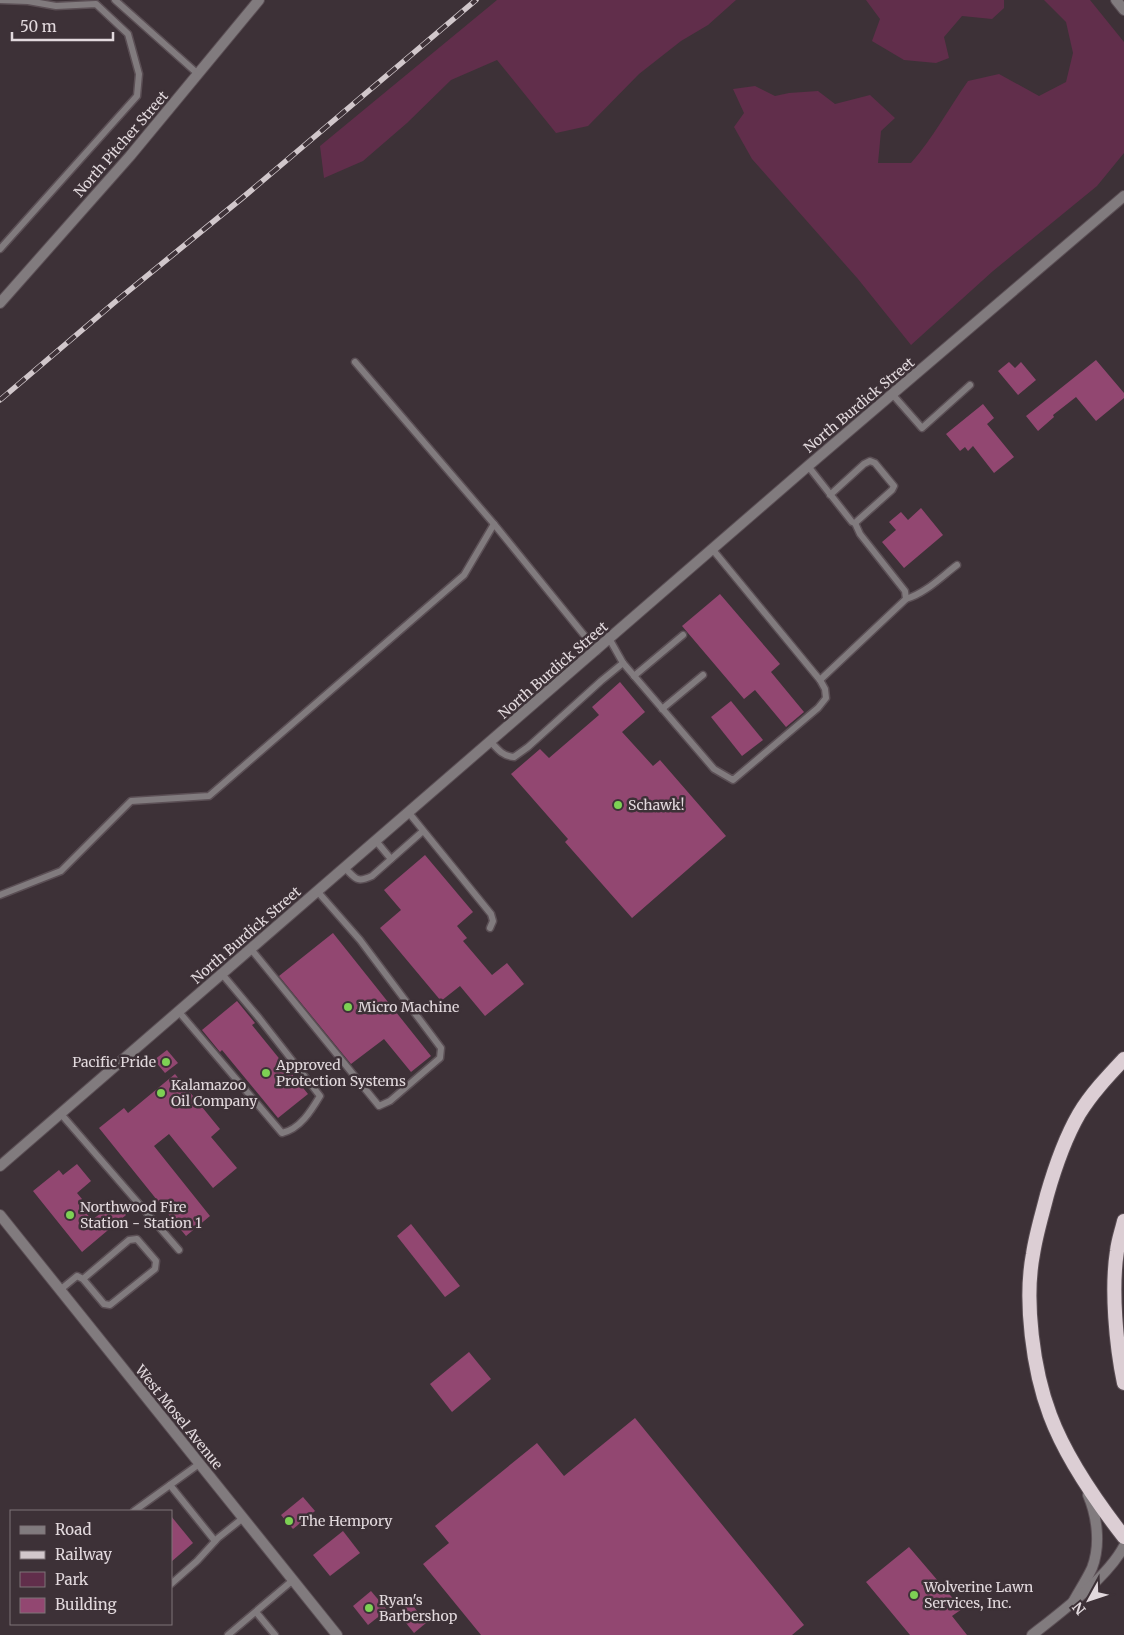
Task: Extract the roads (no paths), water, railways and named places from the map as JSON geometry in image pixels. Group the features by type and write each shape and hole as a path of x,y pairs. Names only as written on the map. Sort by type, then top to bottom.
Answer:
{"highway":[{"path":"1124,1059 1087,1102 1067,1137 1055,1165 1032,1255 1030,1302 1033,1346 1040,1383 1050,1415 1061,1442 1124,1537"},
{"path":"1124,1220 1117,1251 1115,1282 1116,1320 1124,1383"}],"street":[{"name":"North Pitcher Street","path":"0,303 130,156 259,0"},
{"path":"1116,0 1124,10"},
{"name":"North Burdick Street","path":"0,1166 610,640 808,466 1124,196"},
{"name":"West Mosel Avenue","path":"0,1216 337,1635"},
{"path":"1073,1602 1093,1567 1097,1541 1094,1510 1079,1471"},
{"path":"1032,1635 1073,1602 1110,1566 1124,1546"}],"lane":[{"path":"0,0 28,1 56,6 96,4 128,34 139,74 137,96 0,249"},
{"path":"56,6 68,0"},
{"path":"115,0 198,74"},
{"path":"355,362 494,524 597,651"},
{"path":"893,395 922,428 970,385"},
{"path":"830,495 864,464 870,461 875,463 894,486 892,490 855,523"},
{"path":"808,466 852,522 855,523 860,534 905,590 906,599"},
{"path":"0,895 61,871 130,801 209,796 464,576 494,524"},
{"path":"610,640 623,663 714,769 732,780 818,708 826,698 825,689 820,680 713,550"},
{"path":"820,680 906,599 924,591 957,565"},
{"path":"634,676 683,635"},
{"path":"491,742 507,757 514,757 528,747 623,663"},
{"path":"662,709 703,674"},
{"path":"409,813 491,914 493,921 490,928"},
{"path":"345,868 356,879 362,880 372,876 424,831"},
{"path":"376,841 391,859"},
{"path":"251,949 379,1106 390,1101 440,1058 441,1048 360,940 318,892"},
{"path":"179,1012 282,1133 290,1131 309,1114 320,1096 222,974"},
{"path":"61,1114 179,1250"},
{"path":"60,1290 78,1276 83,1279 104,1304 110,1305 155,1268 156,1261 137,1239 129,1240 83,1279"},
{"path":"135,1510 199,1464"},
{"path":"170,1485 214,1541"},
{"path":"172,1583 197,1561 214,1541 243,1518"},
{"path":"228,1635 293,1580"},
{"path":"256,1612 275,1635"}],"railway":[{"path":"0,400 476,0"}],"place":[{"name":"Schawk!","path":"618,805"},
{"name":"Micro Machine","path":"348,1007"},
{"name":"Pacific Pride","path":"166,1062"},
{"name":"Approved Protection Systems","path":"266,1073"},
{"name":"Kalamazoo Oil Company","path":"161,1093"},
{"name":"Northwood Fire Station - Station 1","path":"70,1215"},
{"name":"The Hempory","path":"289,1521"},
{"name":"Wolverine Lawn Services, Inc.","path":"914,1595"},
{"name":"Ryan's Barbershop","path":"369,1608"}]}
